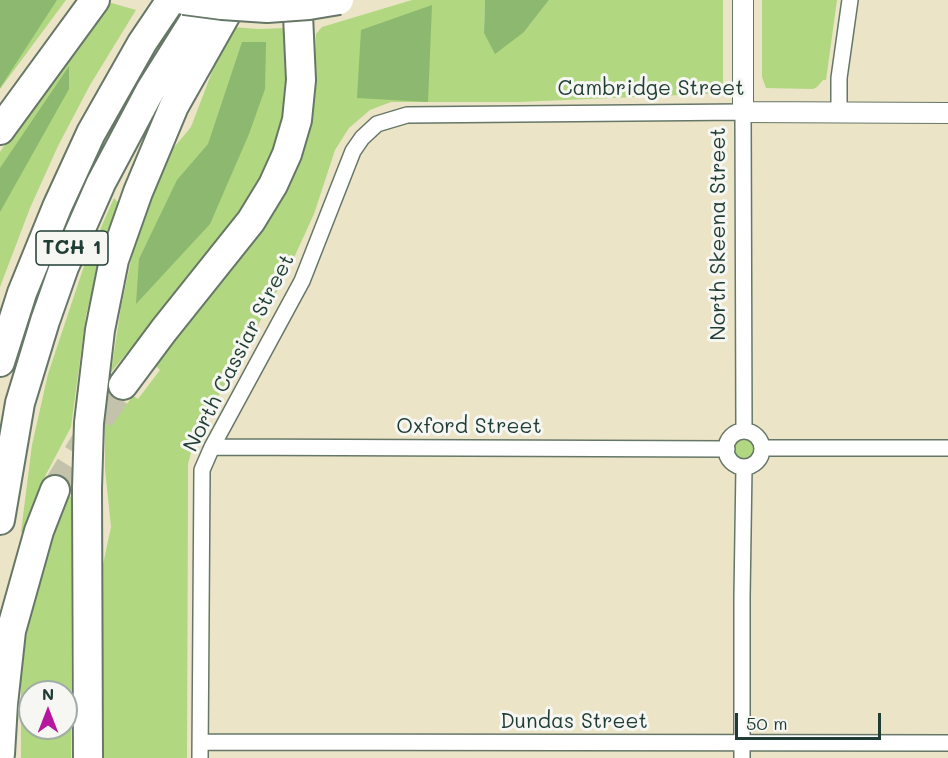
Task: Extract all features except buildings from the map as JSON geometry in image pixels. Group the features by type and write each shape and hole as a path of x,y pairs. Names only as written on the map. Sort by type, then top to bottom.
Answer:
{"highway":[{"path":"0,130 95,0"},
{"name":"TCH 1","path":"0,362 22,293 57,207 92,133 142,43 171,0"},
{"path":"184,0 267,8 339,0"},
{"name":"TCH 1","path":"0,520 20,403 64,267 101,183 150,91 207,0"},
{"path":"88,758 87,488 89,423 99,330 114,260 138,192 174,106 234,0"},
{"path":"123,385 251,221 273,185 287,154 297,120 302,80 295,0"},
{"path":"0,754 3,704 12,632 39,531 55,490"}],"street":[{"name":"North Skeena Street","path":"743,0 744,431"},
{"path":"839,112 839,78 850,0"},
{"name":"Cambridge Street","path":"362,138 377,124 407,115 948,113"},
{"name":"North Cassiar Street","path":"201,750 202,470 212,447 302,281 353,151 362,138"},
{"path":"744,431 757,436 762,448 757,461 744,467 732,462 728,457 727,449 731,437 744,431"},
{"name":"Oxford Street","path":"212,447 727,449"},
{"path":"762,448 948,448"},
{"path":"742,751 744,467"},
{"name":"Dundas Street","path":"201,750 742,751 948,743"}],"green space":[{"path":"0,0 66,0 0,89"},
{"path":"0,0 57,0 0,88"},
{"path":"412,0 485,0 484,33 524,32 549,0 723,0 723,85 727,93 519,102 391,102 370,110 349,128 335,150 314,214 286,275 195,438 188,464 187,758 104,758 102,569 111,527 105,469 105,413 115,419 133,396 138,399 160,370 154,364 222,280 314,75 316,34 322,27"},
{"path":"485,0 549,0 524,32 495,54 484,33"},
{"path":"762,0 837,0 826,80 823,80 817,87 813,89 766,88 762,77"},
{"path":"108,2 136,10 90,85 58,146 30,208 0,287 0,152 33,103"},
{"path":"432,5 428,102 357,98 361,30"},
{"path":"232,27 287,28 287,96 282,126 272,158 248,203 218,243 111,372 132,256 166,157 191,127"},
{"path":"242,42 266,42 265,89 249,134 210,224 136,304 139,259 177,180 208,144"},
{"path":"69,66 69,89 0,212 0,168"},
{"path":"114,198 118,202 86,315 71,427 42,482 46,486 23,533 21,532 32,445 48,374 84,266"},
{"path":"744,437 753,440 756,449 753,458 744,461 735,458 732,449 735,440"},
{"path":"68,495 71,497 71,680 21,680 30,613 54,529"},
{"path":"21,740 71,740 71,758 21,758"}],"tunnel":[{"path":"55,490 123,385"}]}
